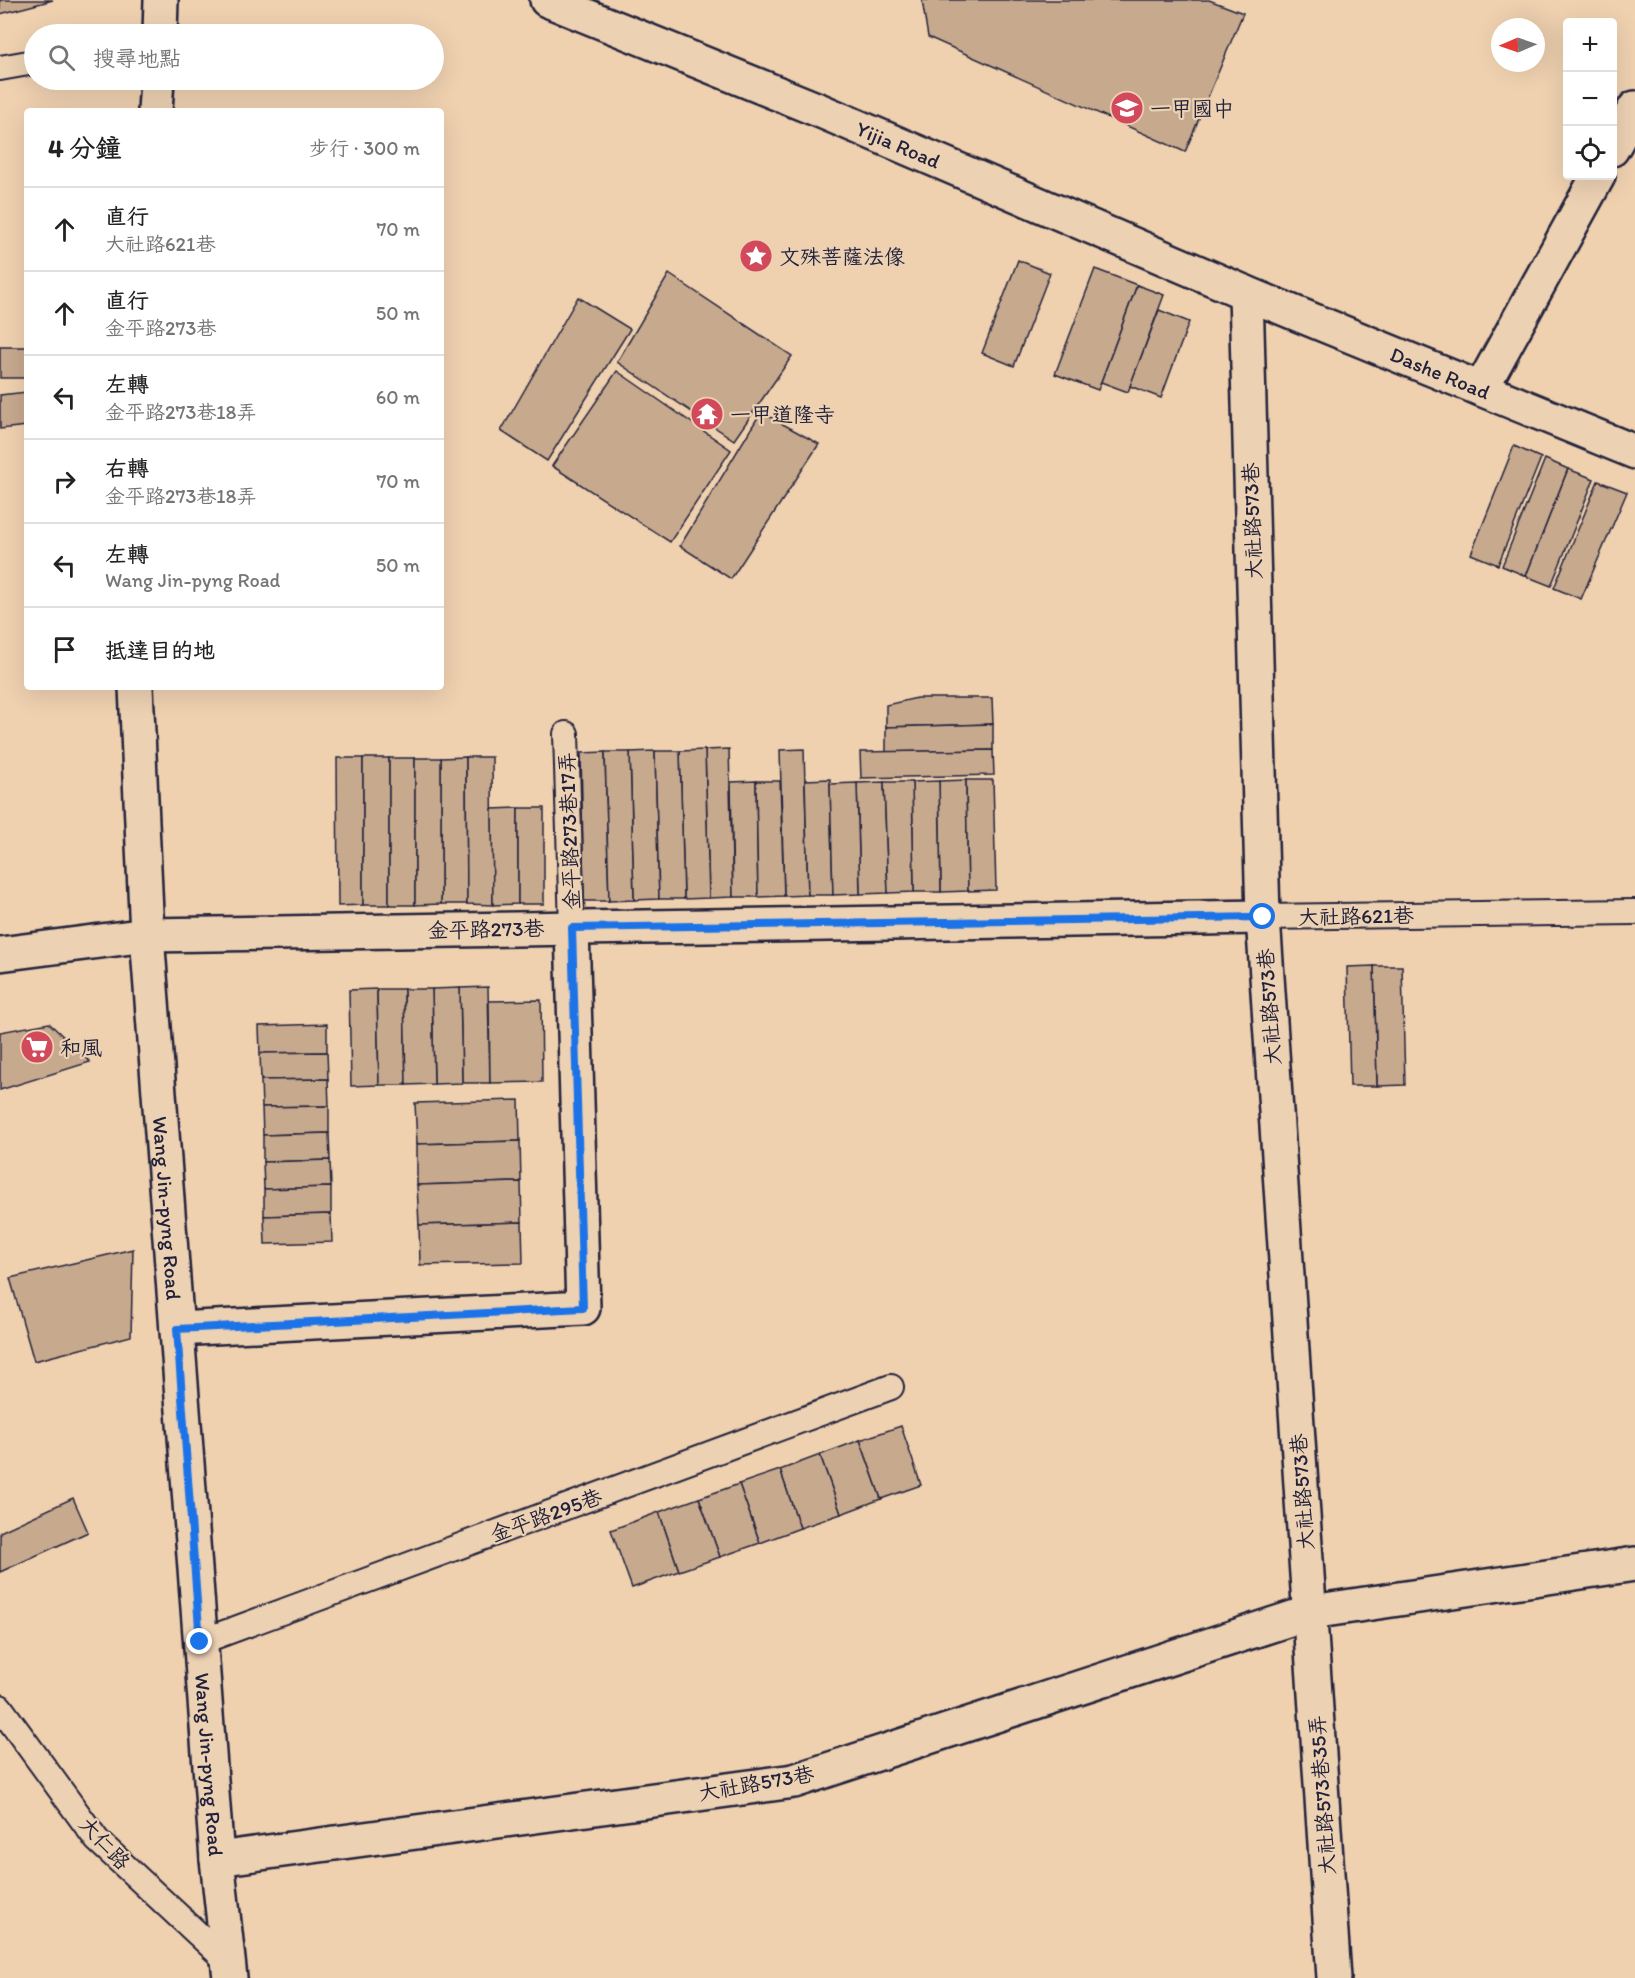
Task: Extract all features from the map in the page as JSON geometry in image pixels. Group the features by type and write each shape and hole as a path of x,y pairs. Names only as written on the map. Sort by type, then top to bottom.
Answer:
{"street":[{"path":"160,24 161,0"},
{"name":"Yijia Road","path":"547,0 821,111 1246,292"},
{"path":"155,108 156,90"},
{"path":"1617,140 1635,108"},
{"path":"1481,389 1596,180"},
{"name":"Dashe Road","path":"1246,292 1635,452"},
{"name":"大社路573巷","path":"1246,292 1263,917 1311,1612"},
{"name":"Wang Jin-pyng Road","path":"136,690 147,935 217,1859 229,1970"},
{"name":"大社路621巷","path":"861,923 1263,917"},
{"name":"金平路273巷","path":"0,954 147,935 861,923"},
{"path":"177,1329 583,1308 572,928"},
{"name":"大社路573巷","path":"217,1859 794,1780 1311,1612 1635,1564"},
{"name":"大社路573巷35弄","path":"1311,1612 1334,1978"}],"lane":[{"path":"0,68 24,64"},
{"name":"金平路273巷17弄","path":"566,734 572,928"},
{"name":"大社路621巷","path":"1263,917 1635,912"},
{"name":"金平路295巷","path":"200,1642 891,1388"},
{"name":"大仁路","path":"0,1707 97,1840 229,1970"}],"building":[{"path":"0,0 53,0 0,14"},
{"path":"922,0 1209,0 1243,13 1185,152 928,37"},
{"path":"1018,260 1050,273 1014,366 982,353"},
{"path":"1095,269 1137,285 1098,390 1055,374"},
{"path":"669,274 792,356 734,440 617,362"},
{"path":"1137,285 1164,295 1128,392 1101,382"},
{"path":"578,297 630,329 547,461 501,431"},
{"path":"1159,310 1189,322 1161,398 1130,386"},
{"path":"0,347 24,347 24,378 0,378"},
{"path":"617,371 731,450 670,542 552,466"},
{"path":"24,392 24,426 0,429 0,395"},
{"path":"761,412 819,444 731,579 680,546"},
{"path":"1514,446 1541,458 1498,565 1471,554"},
{"path":"1545,459 1568,469 1526,576 1502,566"},
{"path":"1568,469 1594,479 1551,586 1526,576"},
{"path":"1598,481 1627,492 1581,599 1554,588"},
{"path":"917,698 992,698 993,724 886,727 886,705"},
{"path":"993,724 993,750 886,752 886,727"},
{"path":"729,749 733,897 709,898 705,750"},
{"path":"804,749 808,895 784,896 780,750"},
{"path":"705,750 709,898 684,899 680,751"},
{"path":"993,750 994,775 861,778 860,752"},
{"path":"655,751 659,899 634,900 630,752"},
{"path":"655,751 680,751 684,899 659,899"},
{"path":"605,752 609,901 584,901 581,753"},
{"path":"605,752 630,752 634,900 609,901"},
{"path":"466,757 467,904 441,904 441,758"},
{"path":"466,757 492,757 493,905 467,904"},
{"path":"337,758 363,758 363,905 338,906"},
{"path":"363,758 389,758 389,905 363,905"},
{"path":"389,758 415,758 415,905 389,905"},
{"path":"415,758 441,758 441,904 415,905"},
{"path":"830,779 833,895 808,895 805,780"},
{"path":"966,780 968,891 941,892 939,781"},
{"path":"966,780 993,780 996,890 968,891"},
{"path":"756,781 758,897 733,897 731,782"},
{"path":"756,781 780,781 784,896 758,897"},
{"path":"939,781 941,892 914,892 912,782"},
{"path":"884,782 888,893 860,894 857,783"},
{"path":"884,782 912,782 914,892 888,893"},
{"path":"857,783 860,894 833,895 830,784"},
{"path":"518,808 518,904 493,905 492,809"},
{"path":"518,808 544,808 544,904 518,904"},
{"path":"1374,966 1402,966 1405,1085 1377,1086"},
{"path":"1374,966 1377,1086 1350,1086 1347,967"},
{"path":"488,987 490,1083 462,1083 460,988"},
{"path":"460,988 462,1083 434,1084 432,989"},
{"path":"377,989 379,1085 351,1086 349,990"},
{"path":"377,989 404,989 406,1085 379,1085"},
{"path":"404,989 432,989 434,1084 406,1085"},
{"path":"541,1000 542,1082 490,1083 489,1001"},
{"name":"和風","path":"49,1023 90,1062 0,1090 0,1032"},
{"path":"327,1024 327,1052 260,1053 259,1026"},
{"path":"327,1052 328,1079 261,1080 260,1053"},
{"path":"328,1079 329,1106 262,1107 261,1080"},
{"path":"519,1100 520,1141 417,1144 415,1103"},
{"path":"329,1106 329,1133 263,1135 262,1107"},
{"path":"329,1133 330,1160 263,1162 263,1135"},
{"path":"520,1141 521,1182 417,1185 417,1144"},
{"path":"330,1160 331,1187 264,1189 263,1162"},
{"path":"521,1182 522,1222 419,1225 417,1185"},
{"path":"331,1187 331,1214 264,1216 264,1189"},
{"path":"331,1214 332,1242 265,1244 264,1216"},
{"path":"522,1222 523,1263 420,1265 419,1225"},
{"path":"133,1249 131,1336 34,1361 10,1278"},
{"path":"901,1426 921,1485 881,1499 860,1440"},
{"path":"860,1440 881,1499 841,1514 820,1455"},
{"path":"820,1455 841,1514 800,1528 780,1470"},
{"path":"780,1470 800,1528 760,1543 739,1484"},
{"path":"739,1484 760,1543 720,1557 699,1498"},
{"path":"73,1498 88,1532 0,1572 0,1532"},
{"path":"699,1498 720,1557 679,1571 659,1512"},
{"path":"659,1512 679,1571 632,1588 611,1530"}],"place":[{"name":"一甲國中","path":"1127,108"},
{"name":"文殊菩薩法像","path":"756,256"},
{"name":"一甲道隆寺","path":"707,414"},
{"name":"和風","path":"37,1047"}],"route":[{"path":"200,1642 177,1329 583,1308 572,928 1263,917"}]}
